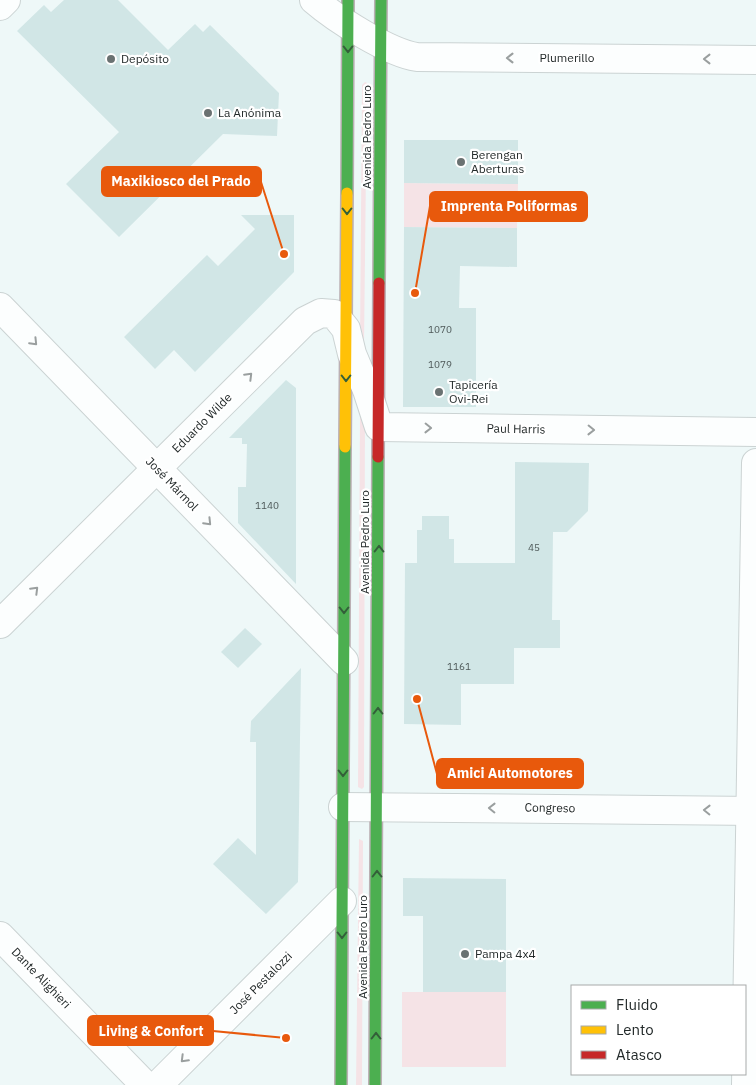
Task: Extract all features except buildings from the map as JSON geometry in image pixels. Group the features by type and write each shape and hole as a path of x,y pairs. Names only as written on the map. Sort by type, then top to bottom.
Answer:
{"main road":[{"name":"Avenida Pedro Luro","path":"376,1085 381,0"},
{"name":"Avenida Pedro Luro","path":"342,1085 348,12"}],"street":[{"path":"0,6 6,0"},
{"name":"Plumerillo","path":"314,0 348,12 381,43 400,53 422,57 756,60"},
{"name":"José Mármol","path":"0,307 344,661"},
{"name":"Eduardo Wilde","path":"0,624 310,317 321,313 334,314 346,329"},
{"path":"346,329 352,354 367,390 379,427"},
{"name":"Paul Harris","path":"379,427 756,432"},
{"path":"746,1085 753,811 756,463"},
{"name":"Congreso","path":"343,806 753,811"},
{"name":"José Pestalozzi","path":"158,1085 342,901"},
{"name":"Dante Alighieri","path":"0,936 144,1085"}],"shaded area":[{"path":"365,82 367,83 364,346 360,344 362,85"},
{"path":"404,183 518,184 517,228 404,227"},
{"path":"360,413 365,413 364,787 362,789 358,787"},
{"path":"359,839 363,841 362,1085 356,1085"},
{"path":"402,992 506,992 506,1067 402,1067"}],"traffic: fast":[{"path":"347,193 348,0"},
{"path":"379,283 381,0"},
{"path":"341,1085 345,447"},
{"path":"375,1085 378,457"}],"traffic: slow":[{"path":"345,447 347,193"}],"traffic: jam":[{"path":"378,457 379,283"}],"place":[{"name":"Depósito","path":"111,59"},
{"name":"La Anónima","path":"208,113"},
{"name":"Berengan Aberturas","path":"461,162"},
{"name":"Maxikiosco del Prado","path":"284,254"},
{"name":"Imprenta Poliformas","path":"415,293"},
{"name":"Tapicería Ovi-Rei","path":"439,392"},
{"name":"Amici Automotores","path":"417,699"},
{"name":"Pampa 4x4","path":"465,954"},
{"name":"Living & Confort","path":"286,1038"}]}
